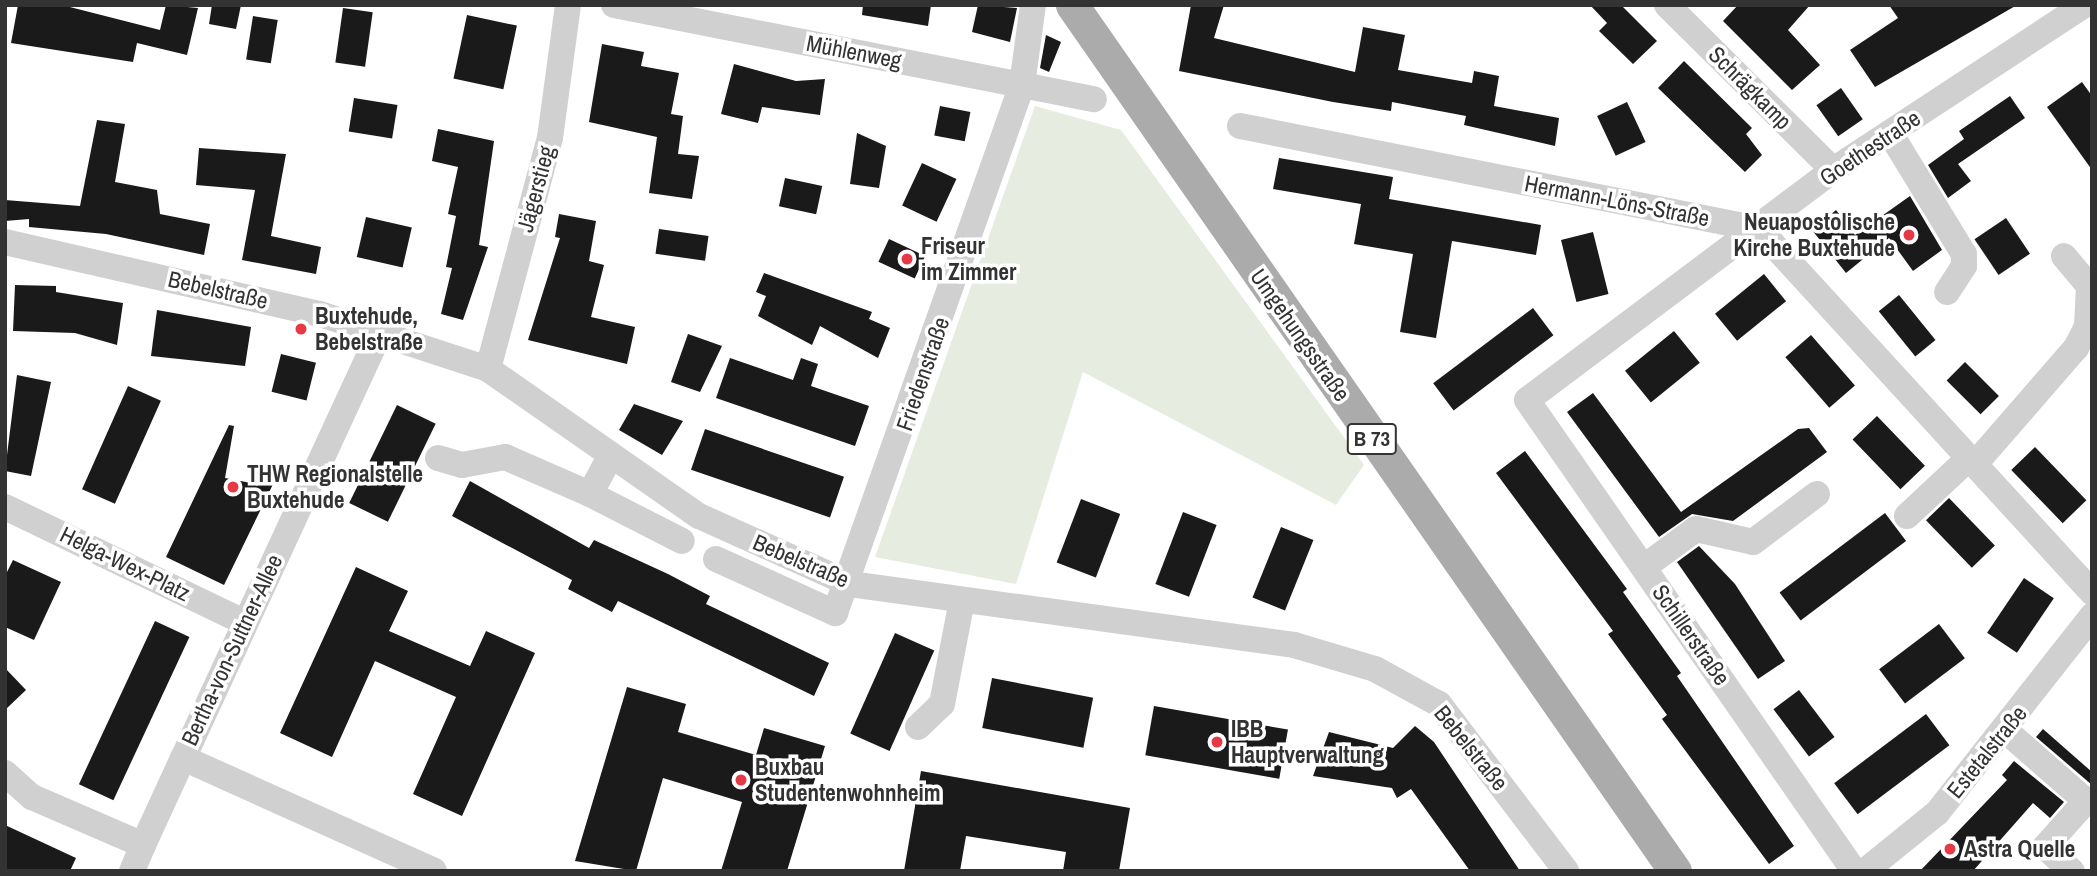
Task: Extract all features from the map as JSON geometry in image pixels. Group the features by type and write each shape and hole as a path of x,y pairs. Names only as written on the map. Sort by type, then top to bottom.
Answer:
{"main road":[{"name":"Umgehungsstraße","path":"1072,5 1675,871"}],"street":[{"name":"Jägerstieg","path":"488,369 550,138 568,5"},
{"name":"Mühlenweg","path":"614,5 1094,99"},
{"name":"Friedenstraße","path":"716,559 835,613 850,584 1022,85 1033,5"},
{"name":"Schrägkamp","path":"1667,5 1833,170"},
{"name":"Goethestraße","path":"1527,400 1759,229 1833,170 2084,5"},
{"name":"Hermann-Löns-Straße","path":"1240,126 1759,229"},
{"path":"1890,132 1964,254 1964,266 1947,292"},
{"path":"1759,229 2092,592"},
{"name":"Bebelstraße","path":"5,242 381,330 488,369 699,516 850,584 1294,645 1375,669 1439,704 1566,871"},
{"path":"1907,516 1972,461 2076,348 2087,326 2089,286 2064,256"},
{"name":"Bertha-von-Suttner-Allee","path":"381,330 183,758 434,871"},
{"name":"Schillerstraße","path":"1527,400 1854,871"},
{"path":"590,494 611,454"},
{"path":"438,458 462,466 505,457 590,494 682,541"},
{"path":"1644,567 1696,529 1752,542 1817,494"},
{"name":"Helga-Wex-Platz","path":"5,507 244,622"},
{"path":"918,727 942,704 962,600"},
{"name":"Estetalstraße","path":"1865,871 1937,813 2006,731 2092,616"},
{"path":"2006,731 2089,799 2045,847 2071,871"},
{"path":"132,871 183,758"},
{"path":"5,773 32,797 143,845"}],"shaded area":[{"path":"1035,106 1121,130 1364,465 1336,505 1083,372 1016,584 875,557"}],"building":[{"path":"18,5 62,5 160,30 166,5 198,8 187,55 137,43 133,62 11,43"},
{"path":"212,5 241,5 236,29 209,24"},
{"path":"863,5 931,5 928,26 862,15"},
{"path":"978,5 1017,8 1010,42 972,32"},
{"path":"1191,5 1224,5 1214,38 1355,72 1363,27 1405,35 1398,70 1472,83 1474,71 1499,76 1494,106 1559,118 1555,146 1464,125 1466,116 1392,102 1391,111 1333,102 1179,71"},
{"path":"1590,5 1621,5 1657,41 1633,64 1599,31 1607,23"},
{"path":"1738,5 1810,5 1788,30 1820,65 1792,90 1723,21"},
{"path":"1889,5 2017,5 1875,87 1850,50 1898,18"},
{"path":"343,8 373,12 365,67 335,62"},
{"path":"467,15 517,26 503,89 453,79"},
{"path":"253,16 278,20 271,63 246,59"},
{"path":"1046,35 1061,42 1049,72 1040,68"},
{"path":"602,44 644,52 641,66 679,73 671,114 683,116 678,154 699,156 692,199 649,193 657,137 589,122"},
{"path":"1684,61 1752,128 1746,134 1762,155 1745,172 1658,88"},
{"path":"734,64 796,81 825,79 820,115 762,107 758,123 721,114"},
{"path":"2082,82 2092,96 2092,170 2047,107"},
{"path":"1841,88 1863,119 1838,136 1816,105"},
{"path":"2010,96 2025,118 1958,164 1971,181 1948,198 1928,165 1964,139 1959,131"},
{"path":"354,98 397,105 392,138 349,132"},
{"path":"1627,102 1646,142 1616,156 1597,116"},
{"path":"940,106 970,112 965,141 934,135"},
{"path":"97,120 125,124 115,182 157,190 160,214 210,224 204,255 106,234 29,227 29,219 5,221 5,200 80,206"},
{"path":"438,129 494,141 479,245 488,247 463,320 441,314 452,268 446,267 456,216 448,214 458,167 432,161"},
{"path":"857,133 886,146 879,188 850,184"},
{"path":"199,148 286,154 271,236 321,247 316,274 242,260 255,190 196,185"},
{"path":"1279,158 1393,177 1389,199 1541,225 1536,255 1452,241 1436,338 1400,332 1413,254 1354,244 1361,204 1273,189"},
{"path":"922,163 956,179 937,222 902,206"},
{"path":"785,178 822,186 816,214 779,206"},
{"path":"1910,196 1942,250 1913,271 1889,238 1846,273 1812,230 1836,210 1855,235"},
{"path":"559,214 596,221 589,261 604,265 591,317 635,327 627,364 528,340 560,238 555,237"},
{"path":"366,217 412,228 403,268 357,257"},
{"path":"2006,218 2030,254 1999,275 1974,239"},
{"path":"659,229 709,236 705,261 656,254"},
{"path":"1593,232 1608,294 1576,302 1561,240"},
{"path":"889,239 925,256 915,279 878,262"},
{"path":"764,273 872,312 869,319 890,328 878,358 820,326 812,345 758,316 766,296 756,292"},
{"path":"1764,274 1786,301 1737,341 1715,314"},
{"path":"15,285 56,286 56,292 123,303 117,345 75,333 13,331"},
{"path":"1899,295 1936,340 1915,356 1879,311"},
{"path":"1533,308 1553,335 1454,410 1433,383"},
{"path":"157,310 251,327 245,366 151,356"},
{"path":"1674,331 1700,363 1651,403 1625,371"},
{"path":"688,334 722,346 700,392 671,382"},
{"path":"1811,335 1855,386 1829,408 1785,357"},
{"path":"281,354 316,363 306,401 272,392"},
{"path":"730,358 793,380 801,358 818,364 811,386 869,406 855,446 716,398"},
{"path":"1965,362 1999,396 1981,414 1947,380"},
{"path":"17,375 51,382 31,476 5,471"},
{"path":"128,386 161,401 115,504 82,489"},
{"path":"1593,393 1681,512 1798,429 1809,428 1827,452 1733,521 1692,514 1659,537 1567,412"},
{"path":"634,404 683,421 662,455 619,430"},
{"path":"397,405 436,424 388,522 349,503"},
{"path":"1877,416 1925,466 1900,489 1853,440"},
{"path":"229,425 234,426 225,478 251,483 254,467 276,478 224,585 166,557"},
{"path":"705,429 844,477 830,518 691,470"},
{"path":"2035,447 2086,500 2063,523 2011,470"},
{"path":"1525,451 1627,589 1623,592 1681,673 1677,676 1794,846 1769,864 1662,719 1667,715 1608,634 1613,631 1496,473"},
{"path":"470,481 589,548 594,540 668,574 710,596 706,604 829,663 814,696 618,601 612,612 568,589 572,580 452,516"},
{"path":"1949,498 1995,545 1972,568 1926,520"},
{"path":"1081,499 1120,514 1096,578 1057,562"},
{"path":"1183,512 1217,525 1189,597 1155,584"},
{"path":"1885,513 1906,541 1801,620 1780,592"},
{"path":"1281,527 1313,540 1285,611 1253,597"},
{"path":"1699,546 1735,584 1785,661 1758,679 1677,562"},
{"path":"13,560 61,582 34,640 5,627 5,576"},
{"path":"356,567 408,591 389,631 470,666 486,631 535,653 462,816 413,794 456,697 375,661 332,757 280,733"},
{"path":"2024,578 2054,598 2017,653 1987,633"},
{"path":"155,621 189,637 113,800 79,784"},
{"path":"1939,624 1965,658 1905,703 1879,669"},
{"path":"895,633 934,650 890,751 850,733"},
{"path":"5,668 26,690 5,710"},
{"path":"992,678 1093,698 1083,748 982,728"},
{"name":"Buxbau Studentenwohnheim","path":"627,687 686,704 678,732 756,755 764,728 825,746 787,871 721,871 742,802 663,778 636,871 575,861"},
{"path":"1799,690 1835,737 1809,756 1773,709"},
{"name":"IBB Hauptverwaltung","path":"1154,706 1288,730 1279,779 1145,755"},
{"path":"1926,714 1949,745 1858,814 1834,783"},
{"path":"1415,726 1434,742 1520,871 1470,871 1411,789 1397,798 1392,788 1313,776 1329,732 1393,748"},
{"path":"2043,729 2092,772 2092,785 2036,737"},
{"path":"2014,761 2064,802 2050,818 2033,803 1973,871 1920,871 2007,780 2002,775"},
{"path":"921,771 1130,808 1119,871 1063,871 1066,852 966,836 960,871 904,871"},
{"path":"5,825 76,858 70,871 5,871"}],"place":[{"name":"Neuapostolische Kirche Buxtehude","path":"1909,235"},
{"name":"Friseur im Zimmer","path":"907,259"},
{"name":"Buxtehude, Bebelstraße","path":"301,329"},
{"name":"THW Regionalstelle Buxtehude","path":"233,487"},
{"name":"IBB Hauptverwaltung","path":"1217,742"},
{"name":"Buxbau Studentenwohnheim","path":"741,780"},
{"name":"Astra Quelle","path":"1950,849"}]}
